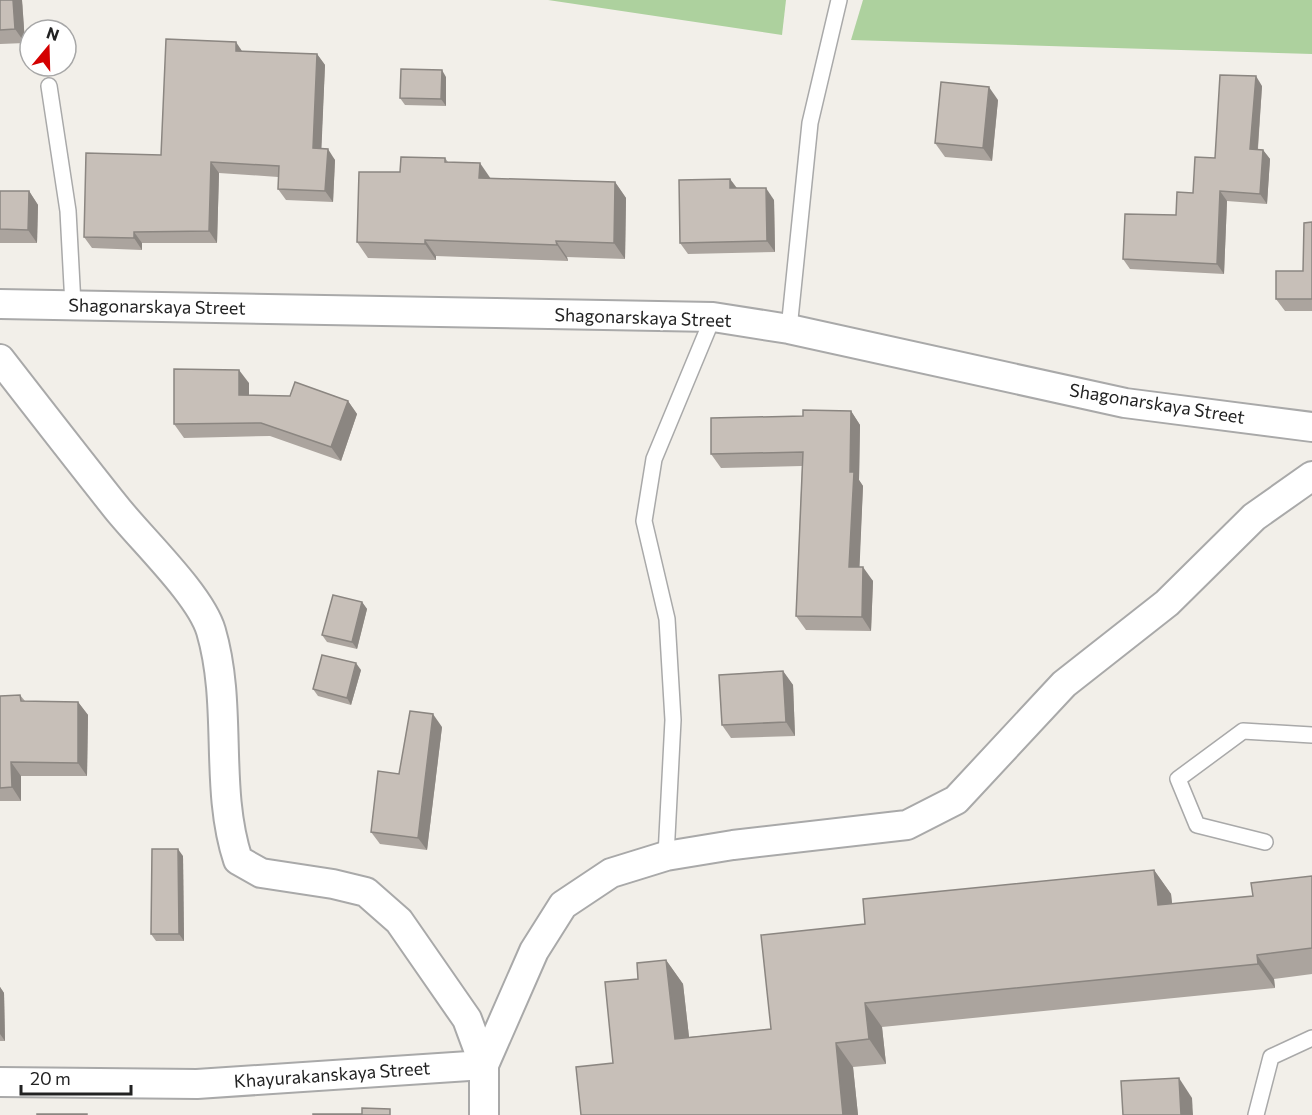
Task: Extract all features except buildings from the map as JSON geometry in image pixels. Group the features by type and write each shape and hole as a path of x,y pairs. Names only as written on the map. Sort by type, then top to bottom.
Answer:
{"street":[{"name":"Shagonarskaya Street","path":"0,304 713,318 789,329 1125,403 1312,427"},
{"path":"0,358 115,507 187,590 211,629 222,689 228,831 238,860 261,873 333,884 366,892 399,921 467,1019 484,1065 484,1115"},
{"path":"484,1065 534,951 564,904 611,873 666,856 733,845 907,825 956,800 1064,684 1167,603 1254,517 1312,476"},
{"name":"Khayurakanskaya Street","path":"0,1082 196,1084 484,1065"}],"lane":[{"path":"789,329 810,123 838,0"},
{"path":"50,86 68,211 73,306"},
{"path":"666,856 673,720 667,619 644,520 654,459 713,318"},
{"path":"1265,842 1197,825 1178,779 1243,731 1312,735"},
{"path":"1256,1115 1271,1057 1312,1038"}],"green space":[{"path":"548,0 786,0 782,35"},
{"path":"863,0 1312,0 1312,54 851,40"}]}
